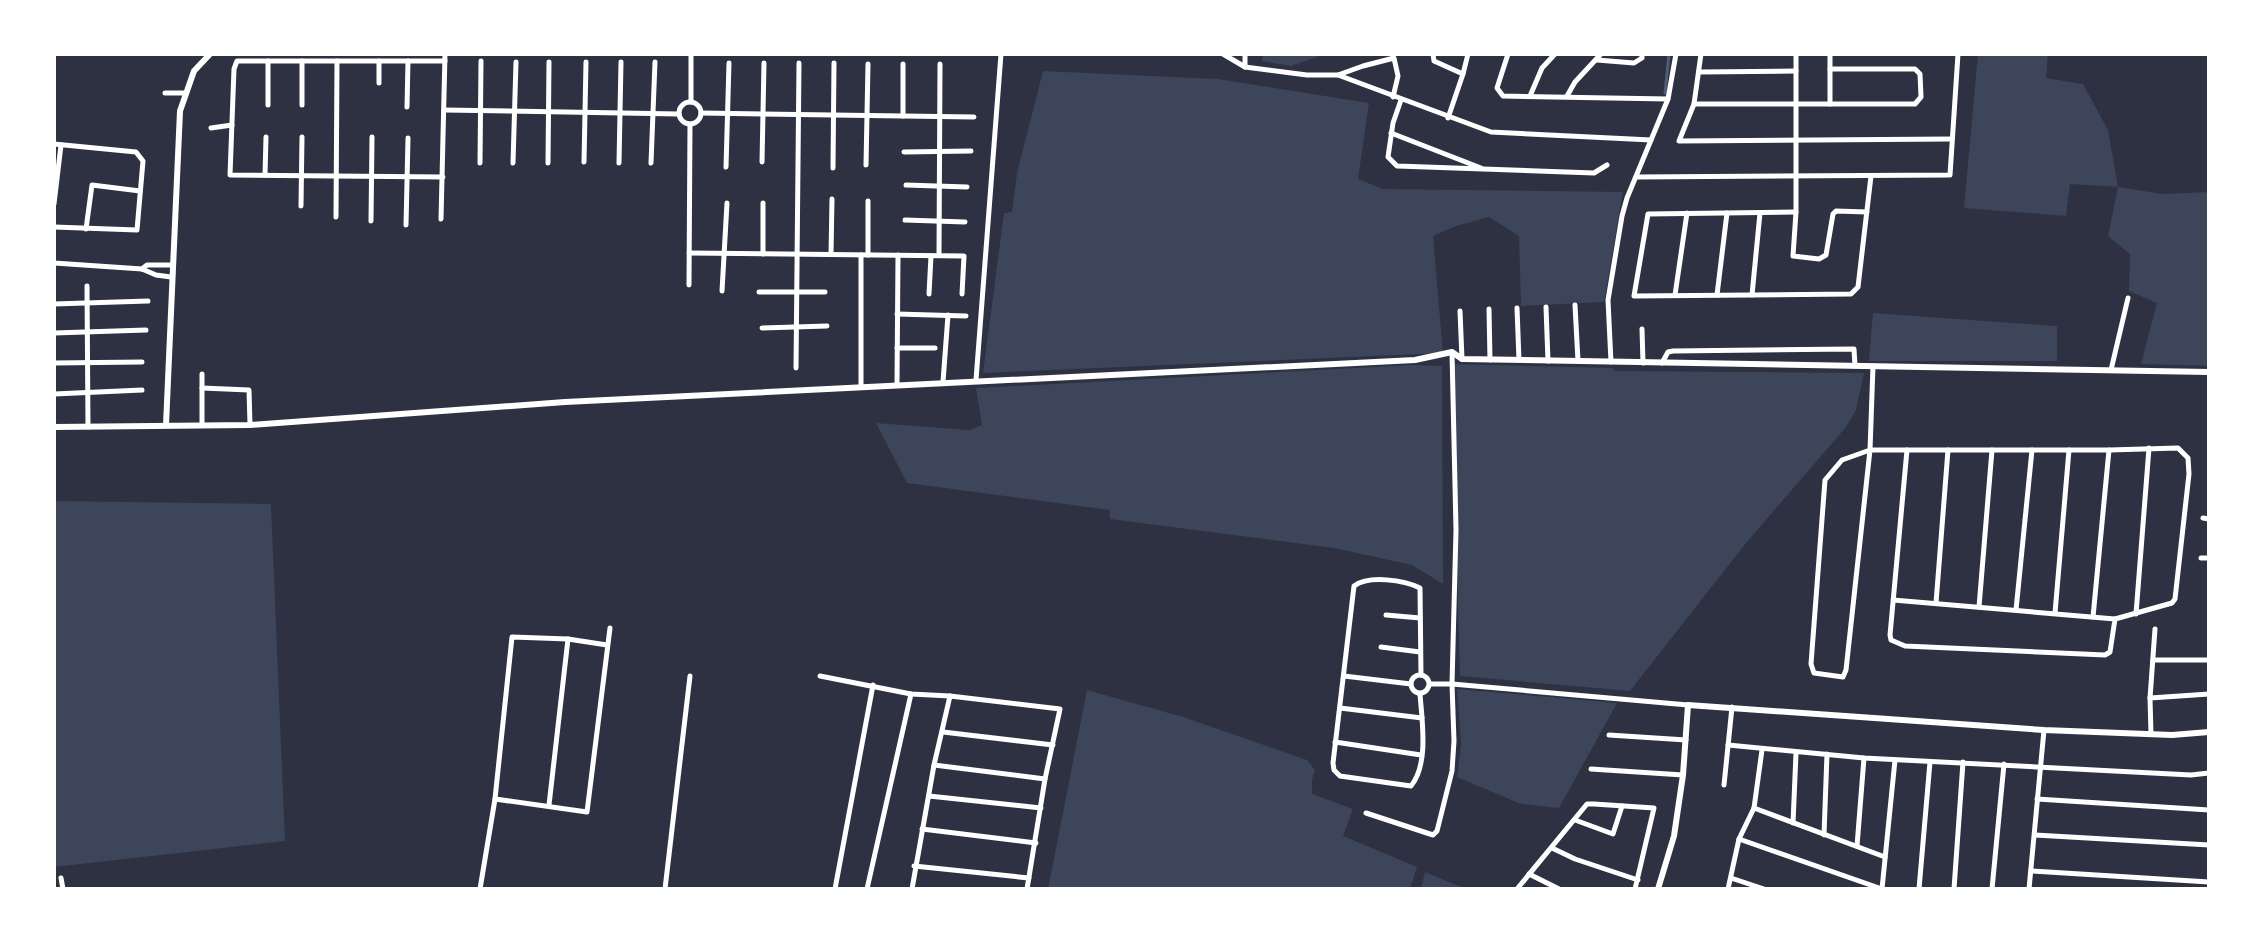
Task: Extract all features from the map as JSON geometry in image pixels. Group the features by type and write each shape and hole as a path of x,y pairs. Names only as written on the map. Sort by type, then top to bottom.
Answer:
{"street":[{"path":"166,425 180,111 194,71 210,54"},
{"path":"691,54 691,102"},
{"path":"976,380 1001,54"},
{"path":"1223,54 1245,67 1307,75 1338,75 1394,58 1398,76 1393,97"},
{"path":"1245,54 1245,67"},
{"path":"1433,54 1434,61 1463,74"},
{"path":"1448,118 1468,54"},
{"path":"1508,54 1497,88 1503,96 1668,99"},
{"path":"1530,96 1542,68 1555,54"},
{"path":"1567,96 1575,82 1601,54"},
{"path":"1596,60 1634,63 1642,58 1642,54"},
{"path":"1611,362 1608,300 1622,216 1668,99 1676,54"},
{"path":"1701,54 1694,104 1679,141 1952,139"},
{"path":"1796,54 1793,256 1819,259 1826,255 1836,211 1867,212"},
{"path":"1830,54 1830,104"},
{"path":"1636,177 1950,175 1958,54"},
{"path":"441,219 443,177 445,58 408,61 237,61 234,69 230,175 443,177"},
{"path":"268,61 268,105"},
{"path":"302,61 302,105"},
{"path":"336,217 337,61"},
{"path":"379,61 379,83"},
{"path":"407,107 408,61"},
{"path":"480,163 481,61"},
{"path":"513,163 516,62"},
{"path":"548,163 549,62"},
{"path":"584,162 586,62"},
{"path":"619,163 621,62"},
{"path":"651,163 655,62"},
{"path":"726,167 729,63"},
{"path":"762,162 764,63"},
{"path":"796,368 799,63"},
{"path":"833,168 834,63"},
{"path":"866,165 868,64"},
{"path":"903,64 903,116"},
{"path":"939,255 940,64"},
{"path":"1694,104 1915,104 1921,97 1920,74 1915,69 1830,69"},
{"path":"1699,72 1796,71"},
{"path":"1338,75 1491,132 1651,140"},
{"path":"165,93 184,93"},
{"path":"1401,100 1391,133 1388,157 1397,166 1594,173 1607,165"},
{"path":"691,102 699,107 701,113 698,121 690,124 681,120 679,114 682,105 691,102"},
{"path":"444,110 679,114"},
{"path":"701,113 974,117"},
{"path":"689,285 690,124"},
{"path":"211,128 232,125"},
{"path":"1391,133 1486,170"},
{"path":"265,175 266,137"},
{"path":"301,206 302,137"},
{"path":"371,221 372,137"},
{"path":"406,225 408,138"},
{"path":"54,204 57,144 136,152 141,156 137,230 54,227"},
{"path":"904,152 971,151"},
{"path":"1796,212 1648,214 1634,296 1851,294 1858,287 1871,176"},
{"path":"86,229 92,185 140,191"},
{"path":"906,185 967,187"},
{"path":"831,254 832,199"},
{"path":"861,386 868,201"},
{"path":"722,291 727,203"},
{"path":"763,203 763,254"},
{"path":"1675,296 1687,213"},
{"path":"1717,295 1727,213"},
{"path":"1752,295 1760,213"},
{"path":"905,220 965,222"},
{"path":"689,253 964,256 962,294"},
{"path":"897,384 898,255"},
{"path":"929,294 931,256"},
{"path":"54,263 142,269 171,277"},
{"path":"142,269 147,265 172,265"},
{"path":"87,286 88,427"},
{"path":"759,292 825,292"},
{"path":"2111,370 2128,298"},
{"path":"54,304 148,301"},
{"path":"1575,305 1578,361"},
{"path":"1546,307 1548,361"},
{"path":"1517,308 1519,360"},
{"path":"1489,309 1490,360"},
{"path":"1460,311 1462,359"},
{"path":"897,314 966,316"},
{"path":"943,382 948,315"},
{"path":"762,328 827,326"},
{"path":"1642,329 1643,363"},
{"path":"54,333 146,330"},
{"path":"897,348 935,348"},
{"path":"1662,363 1668,352 1673,351 1854,349 1855,366"},
{"path":"1366,813 1433,835 1437,831 1452,771 1456,530 1452,352"},
{"path":"54,427 250,425 565,402 1415,360 1452,352 1462,359 1490,360 2209,372"},
{"path":"54,363 142,362"},
{"path":"1873,366 1870,450 1846,670 1843,677 1814,673 1811,664 1825,480 1842,460 1870,450 2178,448 2186,453 2189,474 2178,593 2172,603 2115,619 1893,600"},
{"path":"202,374 202,425"},
{"path":"202,388 249,390 250,425"},
{"path":"54,394 142,390"},
{"path":"2136,614 2149,448"},
{"path":"1907,450 1890,635 1895,643 1905,646 2105,655 2113,644 2115,619"},
{"path":"1936,603 1948,450"},
{"path":"1979,607 1992,450"},
{"path":"2016,610 2032,450"},
{"path":"2055,613 2069,450"},
{"path":"2093,617 2109,450"},
{"path":"2201,558 2209,558"},
{"path":"1420,694 1421,755 1416,779 1411,786 1340,776 1334,770 1354,586 1363,579 1411,583 1420,588 1421,675"},
{"path":"1386,615 1420,618"},
{"path":"495,799 587,812 610,628"},
{"path":"2151,734 2155,629"},
{"path":"480,889 495,799 512,637 568,639 607,645"},
{"path":"549,805 568,639"},
{"path":"1381,647 1420,652"},
{"path":"2153,660 2209,660"},
{"path":"1420,694 1414,691 1411,684 1414,678 1421,675 1430,684"},
{"path":"665,889 690,676"},
{"path":"820,676 911,694 1060,709 1027,889"},
{"path":"1344,676 1411,684"},
{"path":"1430,684 2044,730 2151,734 2209,732"},
{"path":"1420,694 1430,684"},
{"path":"835,889 873,685"},
{"path":"867,889 911,694"},
{"path":"2150,698 2209,694"},
{"path":"912,889 914,866 950,696"},
{"path":"1658,889 1674,836 1683,775 1688,705"},
{"path":"1724,785 1732,707"},
{"path":"1340,708 1422,718"},
{"path":"2029,889 2044,730"},
{"path":"943,732 1053,745"},
{"path":"1609,735 1686,740"},
{"path":"1335,742 1421,755"},
{"path":"1728,745 1895,760 2191,775 2209,773"},
{"path":"1728,889 1739,839 1754,808 1762,750"},
{"path":"1793,823 1796,753"},
{"path":"1824,835 1827,754"},
{"path":"1857,846 1864,758"},
{"path":"1739,839 1882,889 1895,760"},
{"path":"1919,889 1930,762"},
{"path":"1954,889 1963,762"},
{"path":"1992,889 2004,764"},
{"path":"934,765 1045,779"},
{"path":"1591,769 1683,775"},
{"path":"929,796 1041,808"},
{"path":"2037,799 2209,810"},
{"path":"1517,889 1587,804 1654,808 1635,889"},
{"path":"1575,820 1613,834 1622,806"},
{"path":"1754,808 1885,857"},
{"path":"922,829 1036,843"},
{"path":"2035,835 2209,845"},
{"path":"1552,848 1638,880"},
{"path":"914,866 1029,878"},
{"path":"2031,871 2209,882"},
{"path":"1529,874 1559,889"},
{"path":"61,878 63,889"},
{"path":"1731,878 1764,889"}],"shaded area":[{"path":"1263,54 1325,54 1291,66 1262,61"},
{"path":"1978,54 2048,54 2046,78 2083,84 2108,130 2118,187 2070,184 2066,216 1964,208"},
{"path":"1043,71 1218,79 1369,103 1358,179 1383,189 1623,192 1604,302 1521,306 1519,236 1489,217 1433,236 1443,353 983,373 1004,213 1012,212 1017,173"},
{"path":"2118,187 2162,194 2209,192 2209,366 2141,364 2157,303 2129,291 2130,254 2108,236"},
{"path":"1873,313 2057,326 2057,361 1869,361"},
{"path":"1451,364 1613,368 1614,371 1864,373 1856,410 1846,427 1746,543 1630,691 1460,676"},
{"path":"1412,365 1442,366 1443,584 1412,565 1334,548 1110,519 1110,510 907,483 876,423 970,430 982,425 976,388"},
{"path":"54,501 271,504 285,841 54,867"},
{"path":"1457,689 1617,703 1559,808 1521,804 1457,777 1461,744"},
{"path":"1087,690 1183,717 1307,760 1315,770 1312,794 1353,809 1343,836 1417,867 1410,889 1048,889"},
{"path":"1425,872 1466,889 1421,889"}],"waterway":[{"path":"1665,93 1669,54"}]}
